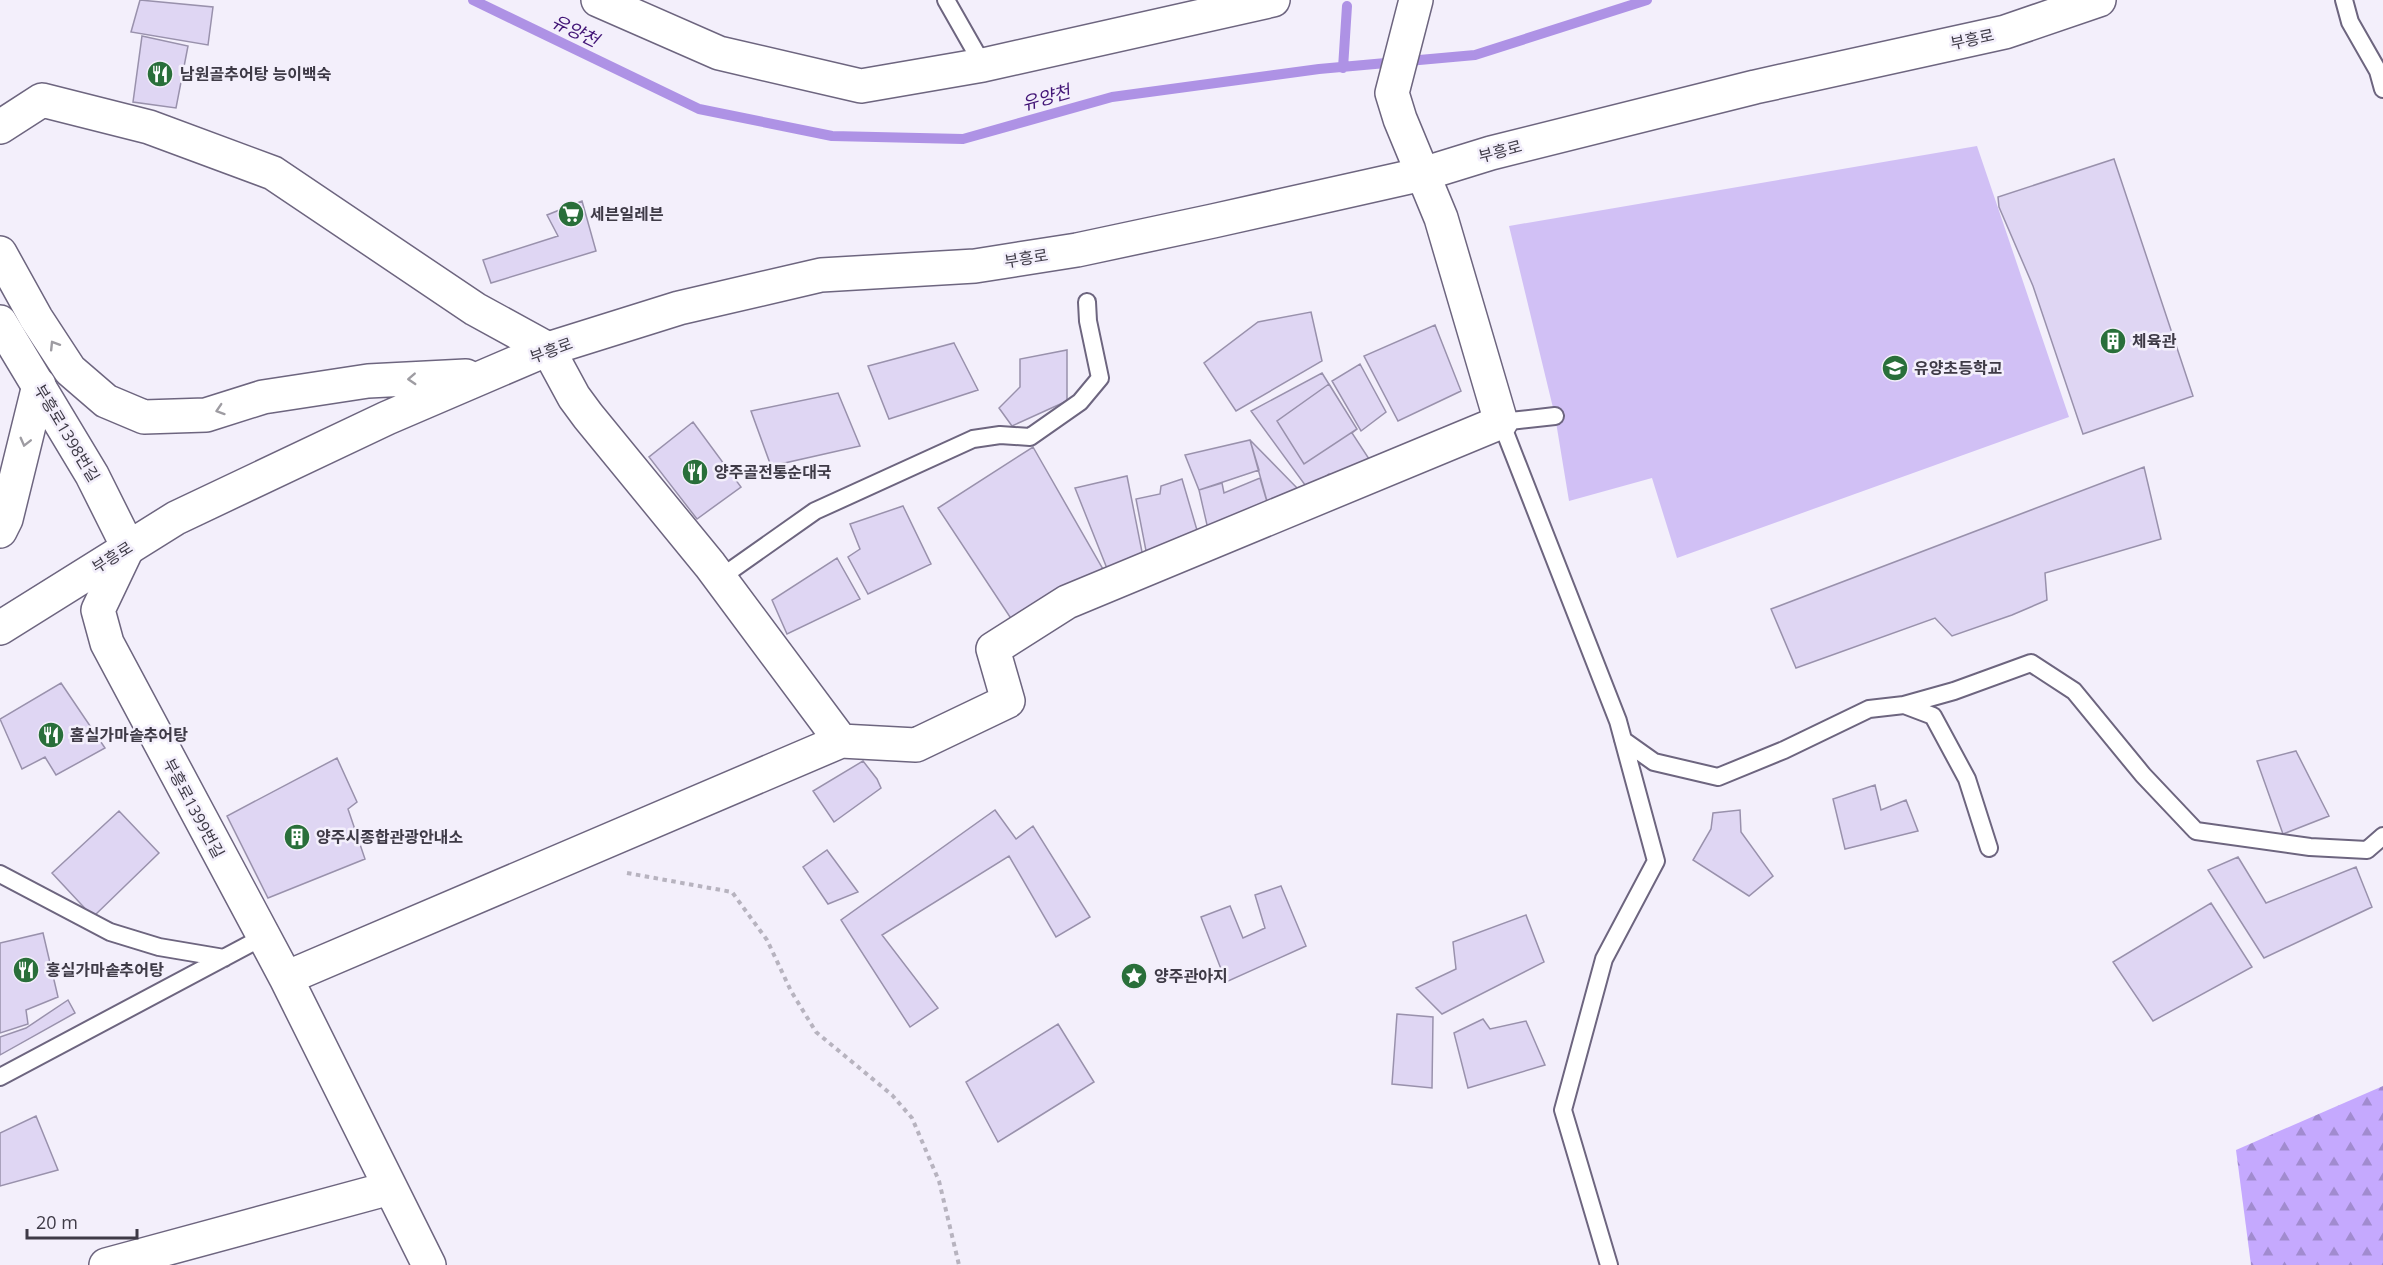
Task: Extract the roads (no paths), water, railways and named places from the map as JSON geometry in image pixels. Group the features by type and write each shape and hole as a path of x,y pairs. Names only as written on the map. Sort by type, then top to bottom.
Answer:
{"street":[{"path":"598,0 719,53 861,86 983,65 1273,0"},
{"name":"부흥로","path":"0,628 176,518 387,417 548,349 679,309 821,275 975,266 1077,250 1423,174 1491,153 1755,87 2005,32 2097,0"},
{"path":"285,978 841,741 916,745 1008,701 993,649 1067,602 1500,422 1442,218 1400,119 1392,93 1415,6"},
{"path":"0,127 42,100 149,127 273,173 475,309 548,349 588,416 720,578 841,741"},
{"path":"0,253 36,318 70,370 106,401 144,417 206,415 264,397 368,381 491,375"},
{"name":"부흥로1398번길","path":"0,322 92,475 128,547"},
{"path":"0,531 6,519 39,385"},
{"name":"부흥로1399번길","path":"128,547 98,610 107,643 285,978 429,1265"},
{"path":"106,1265 390,1188"}],"lane":[{"path":"946,0 983,65"},
{"path":"2344,0 2350,22 2378,71 2383,89"},
{"path":"720,578 815,511 973,438 1000,435 1030,437 1080,402 1100,378 1088,321 1087,303"},
{"path":"1555,416 1500,422 1618,721 1656,861 1604,959 1563,1110 1608,1265"},
{"path":"1623,740 1654,762 1718,777 1784,750 1869,709 1904,705 1954,691 2031,663 2074,691 2143,775 2196,831 2310,847 2367,850 2383,836"},
{"path":"1904,705 1933,716 1967,779 1989,848"},
{"path":"0,874 110,932 159,947 224,958"},
{"path":"0,1077 263,937"}],"waterway":[{"name":"유양천","path":"473,0 699,109 832,136 963,139 1112,97 1319,69 1475,55 1647,0"},
{"path":"1343,68 1347,6"}],"place":[{"name":"남원골추어탕 능이백숙","path":"160,74"},
{"name":"세븐일레븐","path":"571,214"},
{"name":"체육관","path":"2113,341"},
{"name":"유양초등학교","path":"1895,368"},
{"name":"양주골전통순대국","path":"695,472"},
{"name":"홈실가마솥추어탕","path":"51,735"},
{"name":"양주시종합관광안내소","path":"297,837"},
{"name":"홍실가마솥추어탕","path":"26,970"},
{"name":"양주관아지","path":"1134,976"}]}
